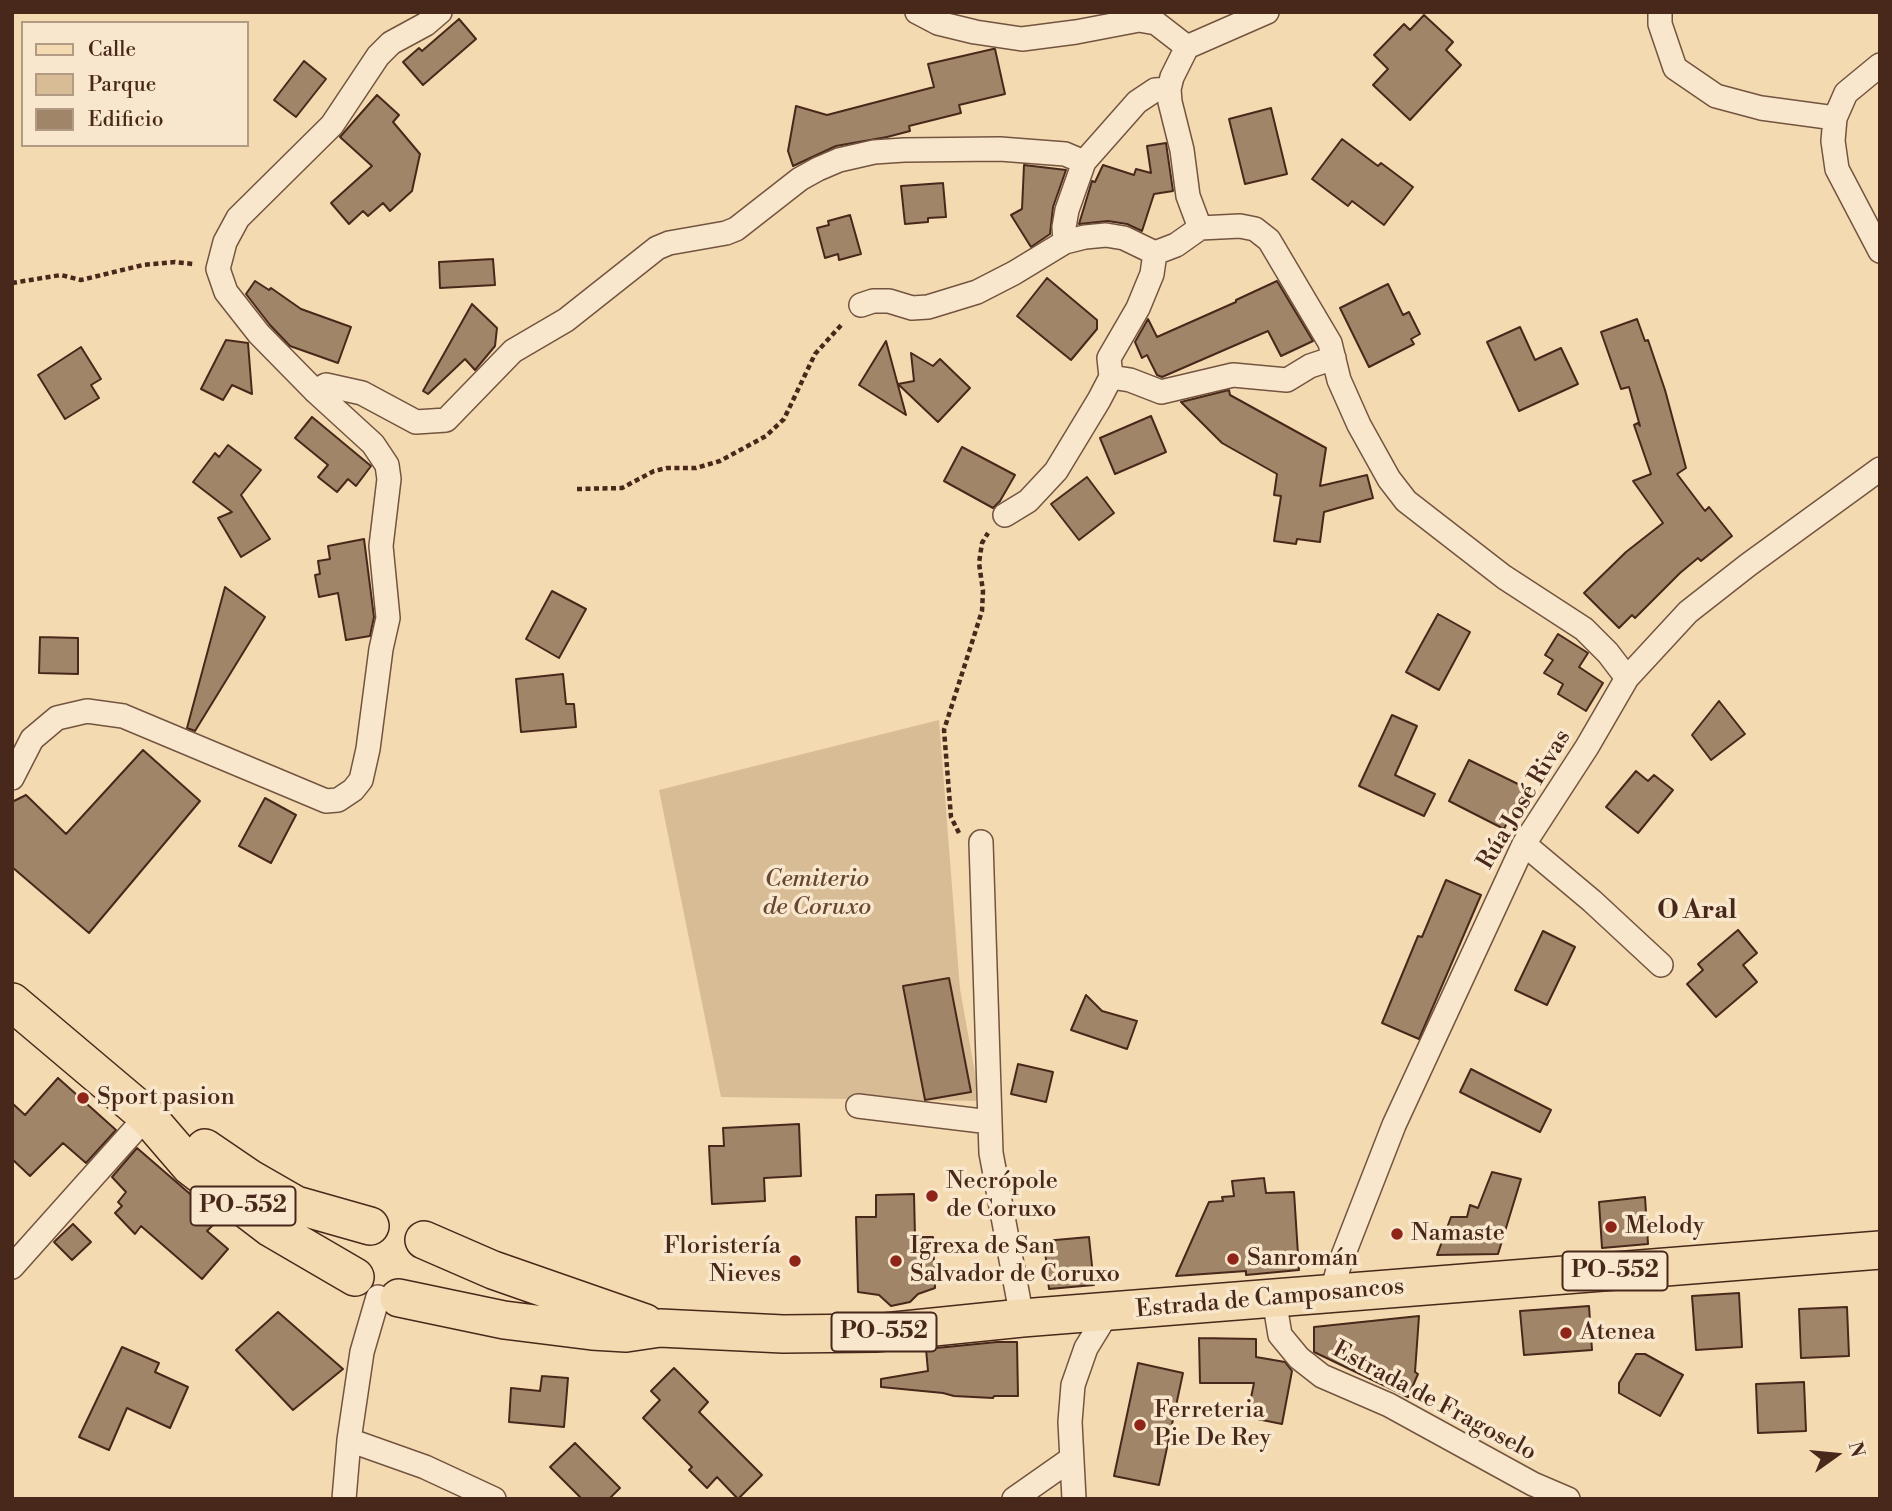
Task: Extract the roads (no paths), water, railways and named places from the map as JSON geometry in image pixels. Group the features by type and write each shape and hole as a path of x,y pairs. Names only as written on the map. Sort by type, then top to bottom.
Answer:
{"main road":[{"name":"Estrada de Camposancos","path":"12,1002 147,1116 190,1166 271,1228 377,1291 504,1320 626,1333 660,1328 783,1334 875,1333 1022,1318 1880,1250"},
{"name":"Estrada de Camposancos","path":"147,1116 206,1148 249,1178 296,1205 370,1226 381,1221 394,1220 406,1224 416,1230 424,1240 494,1270 660,1328"},
{"path":"370,1226 361,1233 351,1254 377,1291 409,1295 425,1280 430,1260 424,1240"}],"street":[{"path":"12,778 32,739 57,718 87,711 122,716 326,801 338,800 354,790 361,780 388,618 381,546 389,479 383,456 259,334 226,292 218,269 225,242 238,218 332,125 378,56 391,43 440,12"},
{"path":"917,12 938,23 1022,39 1139,20 1156,23 1187,47"},
{"path":"1200,228 1188,196 1182,150 1168,89 1187,47 1268,12"},
{"path":"1660,12 1660,24 1675,68 1717,96 1761,108 1835,118"},
{"path":"1880,65 1846,93 1835,118 1833,141 1837,169 1880,251"},
{"path":"1065,242 1067,210 1084,162 1137,102 1155,90 1168,89"},
{"path":"315,391 326,385 362,393 416,422 446,420 513,351 566,320 657,248 736,229 800,179 838,160 884,151 1000,149 1065,154 1084,162"},
{"path":"861,305 873,301 889,301 912,308 928,307 977,292 1065,242 1085,237 1125,237 1155,253 1176,245 1200,228 1240,226 1255,229 1269,240 1330,343 1339,380 1359,425 1389,479 1406,501 1504,577 1584,629 1608,653 1627,678"},
{"path":"1005,515 1028,501 1056,471 1099,400 1111,377 1109,358 1138,308 1152,274 1155,253"},
{"path":"1111,377 1130,380 1161,392 1233,375 1287,380 1310,366 1334,358"},
{"name":"Rúa José Rivas","path":"1331,1295 1339,1266 1394,1125 1524,844 1587,747 1627,678 1688,612 1880,469"},
{"path":"981,842 991,1153 1022,1318"},
{"path":"1524,844 1592,901 1661,965"},
{"path":"858,1106 990,1122"},
{"path":"12,1267 147,1116"},
{"path":"344,1499 349,1440 362,1352 377,1291"},
{"name":"Estrada de Fragoselo","path":"1274,1299 1280,1335 1299,1358 1322,1376 1389,1405 1533,1484 1568,1499"},
{"path":"1074,1499 1070,1422 1073,1385 1086,1348 1108,1312"},
{"path":"349,1440 425,1467 494,1499"},
{"path":"1014,1499 1071,1459"}],"place":[{"name":"Sport pasion","path":"83,1098"},
{"name":"Necrópole de Coruxo","path":"932,1196"},
{"name":"Melody","path":"1611,1227"},
{"name":"Namaste","path":"1397,1234"},
{"name":"Sanromán","path":"1233,1259"},
{"name":"Floristería Nieves","path":"795,1261"},
{"name":"Igrexa de San Salvador de Coruxo","path":"896,1261"},
{"name":"Atenea","path":"1566,1333"},
{"name":"Ferreteria Pie De Rey","path":"1140,1425"}],"district":[{"name":"O Aral","path":"1697,912"}],"park label":[{"name":"Cemiterio de Coruxo","path":"817,894"}]}
